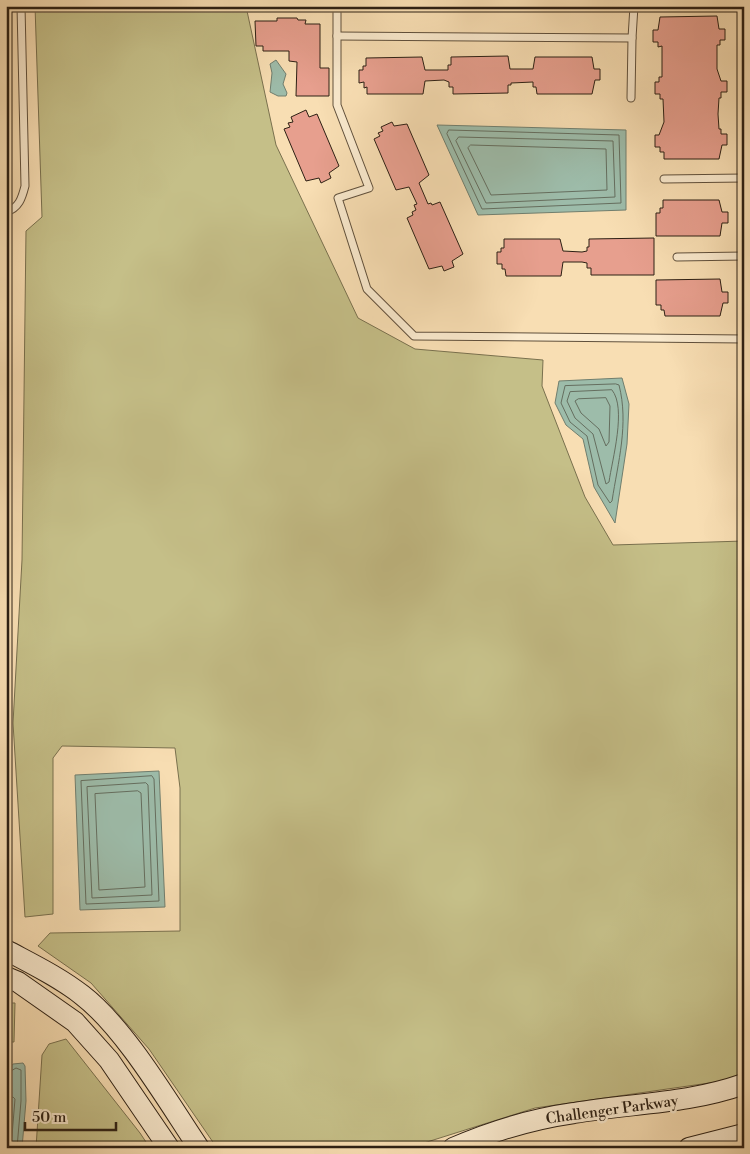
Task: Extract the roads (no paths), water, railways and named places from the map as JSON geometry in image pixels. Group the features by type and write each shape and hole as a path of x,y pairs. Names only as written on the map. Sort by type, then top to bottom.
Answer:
{"street":[{"path":"6,950 44,970 83,996 114,1028 199,1148"},
{"path":"6,977 18,982 75,1022 109,1060 169,1148"},
{"name":"Challenger Parkway","path":"453,1148 493,1132 546,1118 606,1108 669,1103 704,1096 744,1084"},
{"path":"689,1148 744,1134"}],"lane":[{"path":"6,212 13,210 22,200 25,186 21,6"},
{"path":"337,6 338,105 369,188 338,198 367,289 414,336 744,339"},
{"path":"631,98 634,6"},
{"path":"337,36 632,38"},
{"path":"664,179 744,178"},
{"path":"677,257 744,256"}],"water":[{"path":"276,60 286,74 283,84 287,93 286,96 278,96 270,92 272,73 270,64"},
{"path":"437,125 626,130 626,210 478,215"},
{"path":"622,378 629,404 627,444 615,523 594,487 583,439 566,425 555,403 559,381"},
{"path":"159,771 165,907 80,910 75,775"},
{"path":"23,1063 25,1066 26,1101 22,1148 6,1148 8,1070 13,1064"}]}
